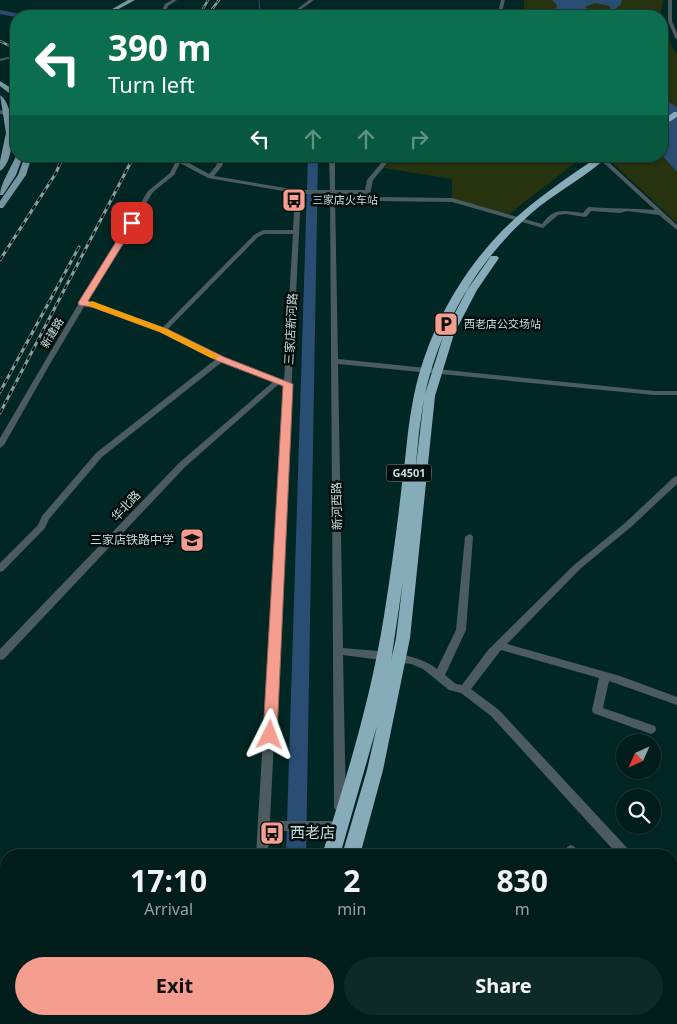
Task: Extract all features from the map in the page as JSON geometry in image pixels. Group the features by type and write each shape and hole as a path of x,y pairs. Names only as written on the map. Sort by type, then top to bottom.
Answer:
{"highway":[{"name":"G4501","path":"333,849 358,766 376,697 388,636 419,395 438,332 448,310 470,276 504,234 545,198 596,162"},
{"name":"G4501","path":"353,849 375,770 396,674 414,551 430,396 449,334 472,290 503,247 533,216 608,162"}],"main road":[{"path":"114,10 132,0"},
{"path":"119,10 137,0"},
{"path":"0,97 7,107 4,113 10,138 5,160 0,169"},
{"path":"0,183 10,162"},
{"path":"0,193 12,175 17,162"},
{"path":"0,206 22,175 27,162"}],"street":[{"path":"164,10 166,5 175,0"},
{"path":"298,10 312,0"},
{"path":"670,0 670,21 677,38"},
{"path":"178,162 210,177 298,192 367,192"},
{"name":"新建路","path":"0,446 82,303 151,191 172,174 178,162"},
{"path":"210,177 221,162"},
{"name":"新河西路","path":"332,162 341,849"},
{"path":"385,162 370,180 367,195 374,198 452,200 543,226 550,215 555,213 585,215 589,209 620,211 627,209 662,213"},
{"path":"606,162 677,228"},
{"name":"三家店新河路","path":"262,849 298,192"},
{"path":"163,330 256,236 263,232 296,232"},
{"path":"82,303 93,304 163,330 221,359 288,384"},
{"path":"0,568 42,526 45,518 99,455 221,359"},
{"path":"335,361 635,391 677,393"},
{"name":"华北路","path":"0,656 182,465 278,381"},
{"path":"464,690 499,646 577,567 628,525 677,479"},
{"path":"440,676 461,630 469,537"},
{"path":"499,646 605,676 677,701"},
{"path":"338,651 412,660 427,666 453,687 464,690 495,714 620,849"},
{"path":"605,676 597,710 651,729"},
{"path":"264,826 340,826"}],"green space":[{"path":"524,0 663,0 661,10 524,10"},
{"path":"668,37 677,54 677,223 611,162 668,162"},
{"path":"390,162 575,163 509,214 452,199 452,179 384,168"}],"water":[{"path":"552,0 622,0 621,4 614,10 610,10 610,6 595,3 585,7 589,10 555,10 557,5"},
{"path":"668,102 677,107 677,172 668,162"}],"waterway":[{"path":"259,0 260,10"},
{"path":"0,12 10,14"},
{"path":"296,849 313,162"}],"railway":[{"path":"202,10 208,0"},
{"path":"212,10 219,0"},
{"path":"0,41 10,46"},
{"path":"0,260 56,173 61,162"},
{"path":"0,413 131,162"},
{"path":"0,392 79,247"}],"slow traffic":[{"path":"92,304 163,330 215,356"}],"place":[{"name":"三家店火车站","path":"294,200"},
{"name":"西老店公交场站","path":"446,324"},
{"name":"三家店铁路中学","path":"192,540"},
{"name":"西老店","path":"272,833"}],"route":[{"path":"132,223 82,303 93,304 163,330 221,359 288,384 270,735"}]}
